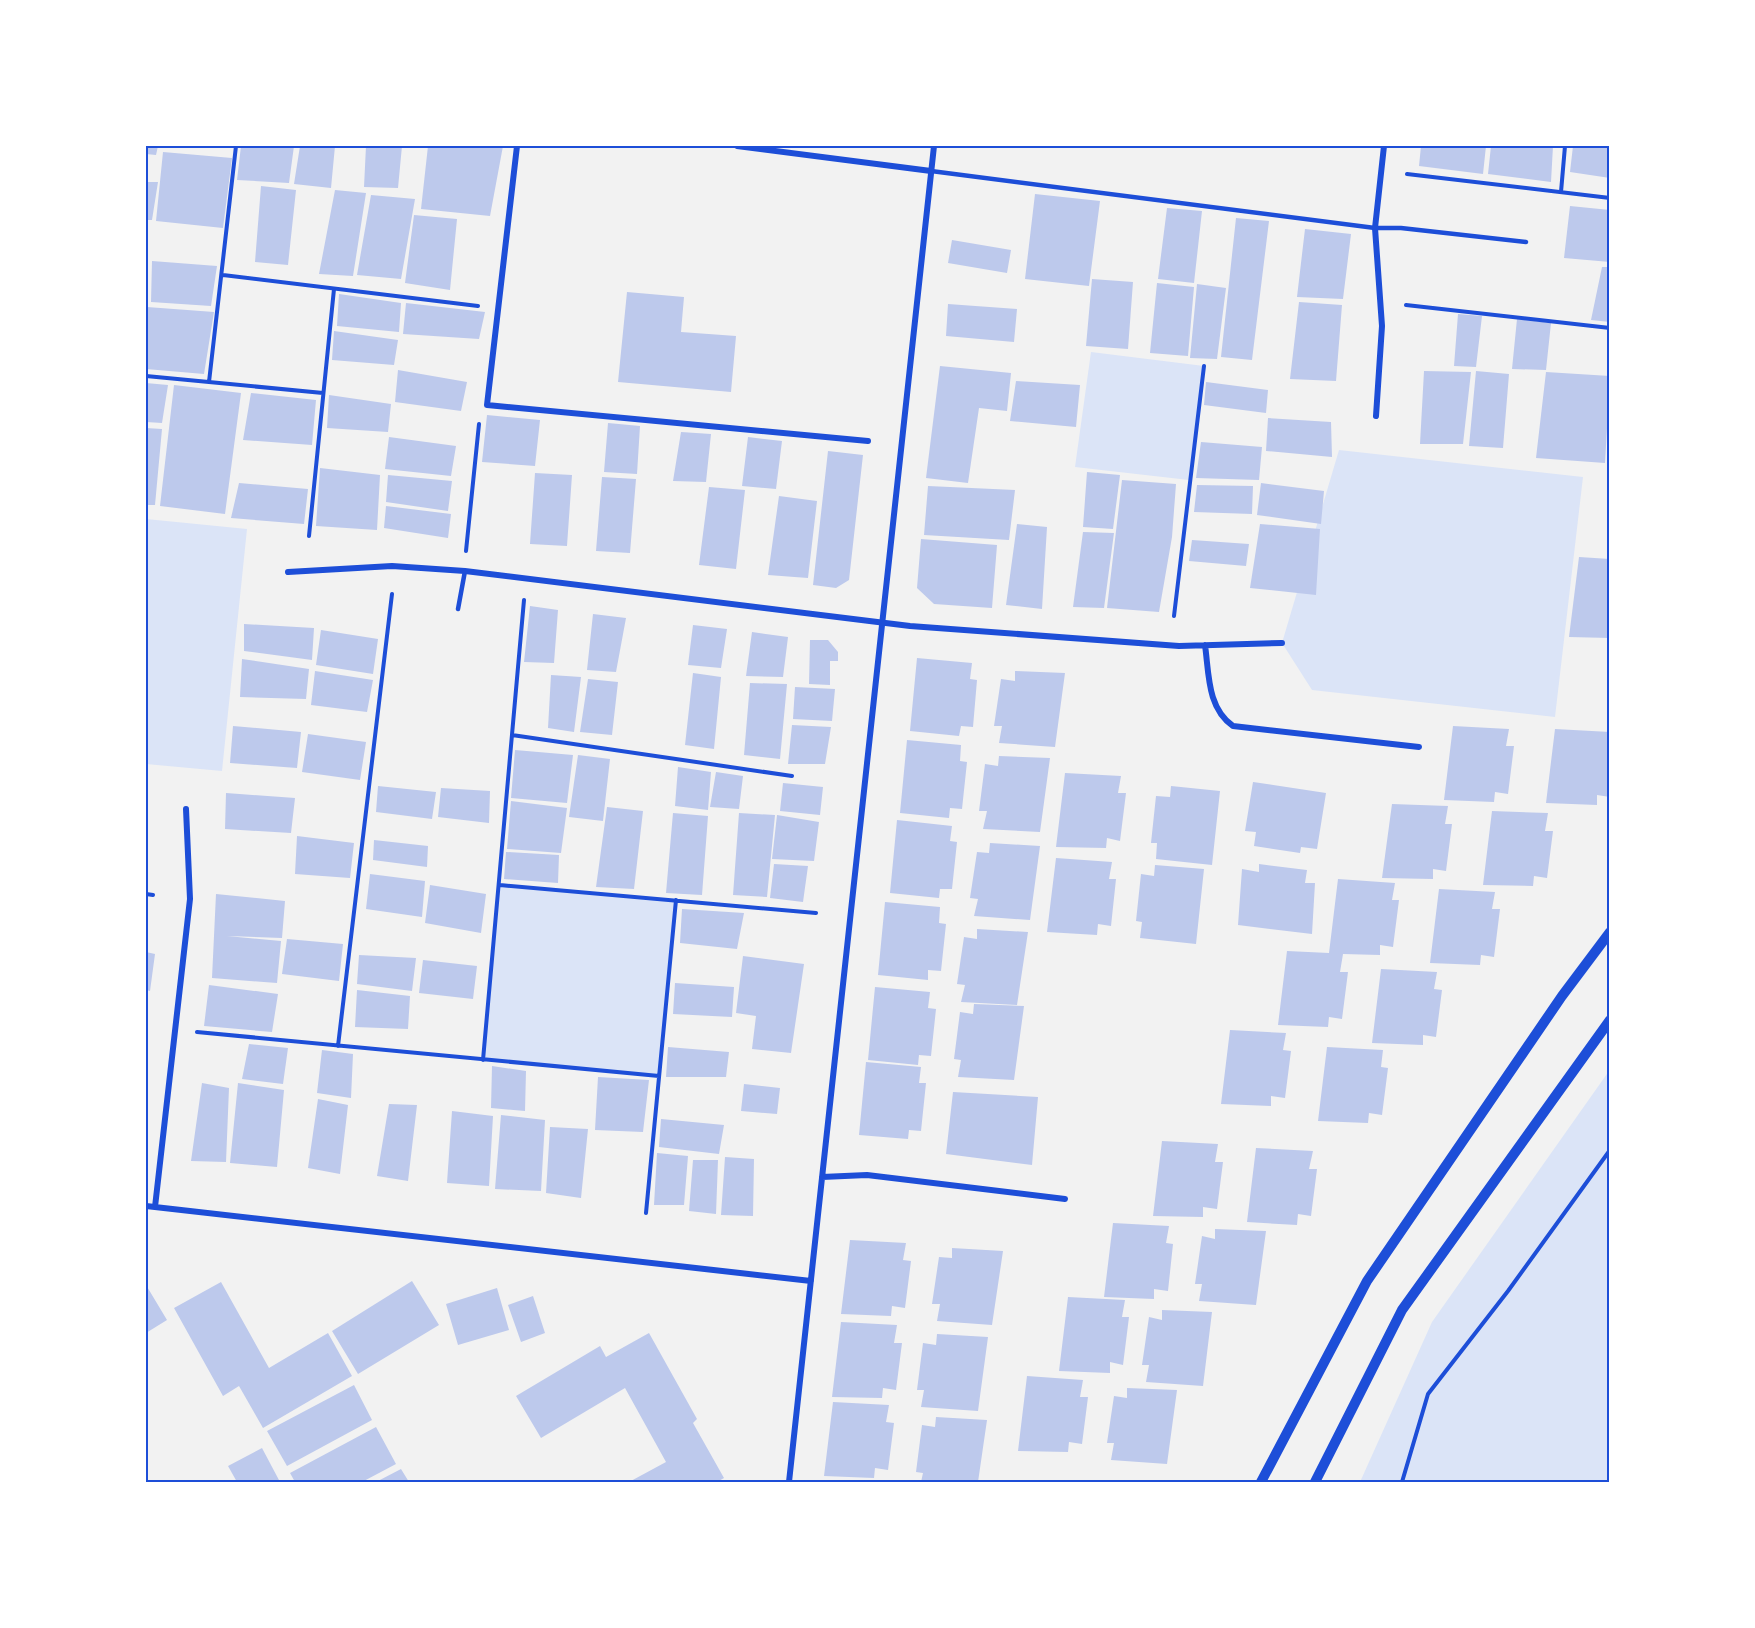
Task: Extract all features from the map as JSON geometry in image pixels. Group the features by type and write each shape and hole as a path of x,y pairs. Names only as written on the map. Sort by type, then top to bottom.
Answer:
{"street":[{"path":"517,146 487,405 868,441"},
{"path":"737,146 931,171"},
{"path":"789,1482 880,622 934,146"},
{"path":"1376,416 1382,326 1375,228 1384,146"},
{"path":"288,572 382,566 465,571 880,622 1179,646 1282,643"},
{"path":"1204,645 1215,707 1233,726 1419,747"},
{"path":"154,1207 190,899 186,809"},
{"path":"1262,1482 1367,1281 1562,996 1610,932"},
{"path":"1315,1482 1402,1310 1610,1020"},
{"path":"822,1177 867,1175 1065,1199"},
{"path":"146,1206 811,1281"}],"lane":[{"path":"931,171 1375,228 1401,228 1526,242"},
{"path":"458,609 465,571"}],"path":[{"path":"209,382 236,146"},
{"path":"1560,192 1565,146"},
{"path":"1407,174 1610,198"},
{"path":"223,275 480,306"},
{"path":"309,536 334,289"},
{"path":"1406,305 1610,328"},
{"path":"1174,616 1204,366"},
{"path":"146,376 323,393"},
{"path":"338,1046 392,594"},
{"path":"483,1060 524,599"},
{"path":"512,735 792,776"},
{"path":"500,885 816,913"},
{"path":"146,894 153,895"},
{"path":"646,1213 676,900"},
{"path":"195,1032 659,1076"},
{"path":"1401,1482 1428,1394 1508,1291 1610,1150"}],"shaded area":[{"path":"1091,352 1204,366 1189,480 1075,467"},
{"path":"1339,450 1583,477 1555,717 1312,690 1282,643"},
{"path":"146,519 247,529 222,771 146,764"},
{"path":"500,885 676,900 659,1076 483,1060"},
{"path":"1609,1071 1609,1482 1360,1482 1432,1322"}],"building":[{"path":"146,146 158,146 156,155 146,154"},
{"path":"241,146 294,146 289,183 237,180"},
{"path":"300,146 335,146 331,188 294,184"},
{"path":"366,146 402,146 398,188 364,187"},
{"path":"428,146 503,146 490,216 421,209"},
{"path":"1421,146 1486,146 1483,174 1419,166"},
{"path":"1491,146 1553,146 1551,182 1488,174"},
{"path":"1573,146 1610,146 1610,178 1570,172"},
{"path":"163,152 232,158 223,228 156,221"},
{"path":"146,182 158,182 152,220 146,220"},
{"path":"261,186 296,190 288,265 255,262"},
{"path":"335,190 366,193 353,276 319,274"},
{"path":"1035,194 1100,201 1089,286 1025,279"},
{"path":"371,195 415,199 401,279 357,275"},
{"path":"1570,206 1610,210 1610,262 1564,258"},
{"path":"1167,208 1202,211 1194,283 1158,279"},
{"path":"414,215 457,219 450,290 405,283"},
{"path":"1236,218 1269,221 1252,360 1221,357"},
{"path":"1305,229 1351,234 1343,299 1297,297"},
{"path":"952,240 1011,250 1007,273 948,263"},
{"path":"152,261 217,266 211,306 151,302"},
{"path":"1602,267 1610,267 1610,322 1591,320"},
{"path":"1092,279 1133,282 1128,349 1086,346"},
{"path":"1157,283 1194,287 1188,356 1150,353"},
{"path":"1197,284 1226,288 1217,359 1190,358"},
{"path":"627,292 684,297 681,332 736,336 731,392 618,382"},
{"path":"339,294 401,303 399,332 337,326"},
{"path":"1299,302 1342,305 1336,381 1290,379"},
{"path":"406,303 485,312 479,339 403,334"},
{"path":"948,304 1017,309 1014,342 946,336"},
{"path":"147,307 214,312 204,374 146,369"},
{"path":"1458,314 1482,316 1476,367 1454,366"},
{"path":"1517,319 1551,323 1546,370 1512,369"},
{"path":"334,331 398,340 394,365 332,360"},
{"path":"940,366 1011,373 1007,411 979,408 968,483 926,478"},
{"path":"398,370 467,382 461,411 395,402"},
{"path":"1424,371 1471,372 1463,444 1420,444"},
{"path":"1476,371 1509,374 1503,448 1469,446"},
{"path":"1546,372 1610,376 1605,463 1536,458"},
{"path":"1016,381 1080,385 1076,427 1010,421"},
{"path":"1206,382 1268,390 1266,413 1204,405"},
{"path":"146,383 168,385 162,423 146,422"},
{"path":"174,385 241,393 225,514 160,506"},
{"path":"251,393 316,400 312,445 243,440"},
{"path":"329,395 391,404 388,432 327,428"},
{"path":"487,415 540,420 535,466 482,462"},
{"path":"1268,418 1331,422 1332,457 1266,451"},
{"path":"608,423 640,426 637,474 604,472"},
{"path":"146,428 162,429 155,505 146,505"},
{"path":"681,432 711,434 706,482 673,481"},
{"path":"389,437 456,446 451,476 385,469"},
{"path":"748,437 782,441 776,489 742,486"},
{"path":"1201,442 1262,447 1259,480 1196,478"},
{"path":"828,451 863,455 849,580 836,588 813,585"},
{"path":"320,468 380,475 377,530 316,526"},
{"path":"1087,472 1120,475 1113,529 1083,527"},
{"path":"535,473 572,475 567,546 530,544"},
{"path":"388,475 452,481 448,511 386,502"},
{"path":"602,477 636,479 630,553 596,551"},
{"path":"1122,480 1176,484 1172,537 1159,612 1107,608"},
{"path":"239,483 308,489 304,524 231,518"},
{"path":"1261,483 1324,491 1321,524 1257,515"},
{"path":"1197,485 1253,486 1252,514 1194,512"},
{"path":"928,486 1015,490 1009,540 924,535"},
{"path":"709,487 745,490 736,569 699,565"},
{"path":"779,496 817,501 808,578 768,575"},
{"path":"386,506 451,514 448,538 384,528"},
{"path":"1017,524 1047,527 1042,609 1006,605"},
{"path":"1260,524 1320,529 1316,595 1250,588"},
{"path":"1083,532 1114,533 1104,608 1073,607"},
{"path":"921,539 997,545 992,608 934,604 917,588"},
{"path":"1192,540 1249,544 1246,566 1189,561"},
{"path":"1579,557 1610,559 1610,638 1569,637"},
{"path":"530,606 558,610 554,663 524,662"},
{"path":"593,614 626,618 616,672 587,670"},
{"path":"244,624 314,628 312,660 244,651"},
{"path":"693,625 727,629 721,668 688,665"},
{"path":"321,630 378,639 373,674 316,665"},
{"path":"752,632 788,637 783,677 746,676"},
{"path":"810,640 828,640 838,652 838,661 830,661 830,685 809,684"},
{"path":"917,658 972,663 970,679 977,680 973,727 961,726 959,736 910,731"},
{"path":"242,659 309,669 306,699 240,697"},
{"path":"315,671 373,680 367,712 311,705"},
{"path":"1015,671 1065,673 1055,747 999,743 1002,726 994,726 1001,679 1015,681"},
{"path":"693,673 721,677 714,749 685,745"},
{"path":"551,675 581,677 574,732 548,728"},
{"path":"588,679 618,682 612,735 580,732"},
{"path":"750,683 787,684 780,759 744,755"},
{"path":"795,687 835,689 832,721 793,719"},
{"path":"792,725 831,727 825,764 788,764"},
{"path":"233,726 301,732 297,768 230,763"},
{"path":"1453,726 1509,729 1506,746 1514,746 1508,794 1495,792 1494,802 1444,800"},
{"path":"1555,729 1610,732 1610,797 1597,795 1597,805 1546,803"},
{"path":"308,734 366,742 360,780 302,772"},
{"path":"907,740 961,745 960,761 967,762 962,809 950,808 949,818 900,813"},
{"path":"515,750 573,755 567,803 511,798"},
{"path":"578,755 610,759 603,821 569,817"},
{"path":"999,756 1050,758 1040,832 983,829 987,811 979,811 985,764 998,766"},
{"path":"678,767 711,772 708,810 675,806"},
{"path":"716,772 743,776 739,809 710,807"},
{"path":"1065,773 1121,776 1118,793 1126,793 1120,841 1107,838 1106,848 1056,847"},
{"path":"1253,782 1326,793 1317,849 1301,847 1300,853 1254,846 1256,832 1245,831"},
{"path":"783,783 823,787 820,815 780,811"},
{"path":"378,786 436,792 432,819 376,812"},
{"path":"1171,786 1220,791 1212,865 1156,859 1157,843 1151,843 1156,796 1170,797"},
{"path":"441,788 490,791 489,823 438,817"},
{"path":"226,793 295,798 291,833 225,829"},
{"path":"511,801 567,808 561,853 507,849"},
{"path":"1392,804 1448,806 1445,824 1452,824 1446,871 1433,869 1433,879 1382,878"},
{"path":"607,807 643,811 634,889 596,887"},
{"path":"1492,811 1548,813 1545,831 1553,831 1547,878 1534,876 1533,886 1483,885"},
{"path":"673,813 708,816 702,895 666,893"},
{"path":"739,813 775,815 767,897 733,895"},
{"path":"777,815 819,822 814,861 772,859"},
{"path":"897,820 952,826 950,841 957,842 952,889 940,889 939,898 890,893"},
{"path":"297,836 354,843 350,878 295,874"},
{"path":"374,840 428,846 427,867 373,860"},
{"path":"990,843 1040,846 1030,920 974,916 978,899 970,898 977,852 989,853"},
{"path":"506,852 559,855 558,883 504,879"},
{"path":"1056,858 1112,862 1109,879 1116,879 1111,926 1098,924 1097,935 1047,932"},
{"path":"774,864 808,866 803,902 770,898"},
{"path":"1259,864 1307,870 1305,883 1315,883 1312,934 1238,925 1242,869 1259,872"},
{"path":"1155,865 1204,869 1196,944 1140,938 1142,922 1136,921 1141,874 1154,876"},
{"path":"370,874 425,881 422,917 366,909"},
{"path":"1338,879 1395,883 1392,900 1399,900 1393,947 1380,945 1380,955 1343,954 1340,972 1348,972 1342,1019 1329,1017 1328,1027 1278,1025 1287,951 1329,953"},
{"path":"430,885 486,894 481,933 425,923"},
{"path":"1439,889 1495,892 1492,909 1500,909 1494,957 1481,955 1480,965 1430,963"},
{"path":"216,894 285,901 282,938 227,936 281,941 277,983 212,978"},
{"path":"885,902 940,907 939,923 946,924 941,971 928,970 928,980 878,975"},
{"path":"682,909 744,913 737,949 680,943"},
{"path":"977,929 1028,932 1017,1005 961,1002 965,985 957,984 964,937 977,939"},
{"path":"287,939 343,944 339,981 282,974"},
{"path":"146,952 155,954 150,991 146,990"},
{"path":"359,955 416,958 412,991 357,984"},
{"path":"743,956 804,964 791,1053 752,1049 756,1016 736,1013"},
{"path":"423,960 477,966 473,999 419,993"},
{"path":"1381,969 1437,972 1434,989 1442,990 1436,1037 1423,1035 1423,1045 1372,1043"},
{"path":"675,983 734,987 732,1017 673,1014"},
{"path":"209,985 278,994 272,1032 204,1026"},
{"path":"875,987 930,992 928,1008 936,1009 931,1056 919,1055 918,1065 868,1060"},
{"path":"357,990 410,996 408,1029 355,1027"},
{"path":"974,1004 1024,1006 1014,1080 958,1077 961,1060 954,1059 960,1012 973,1014"},
{"path":"1230,1030 1286,1033 1283,1050 1291,1051 1285,1098 1271,1096 1271,1106 1221,1104"},
{"path":"249,1044 288,1048 283,1084 242,1079"},
{"path":"668,1047 729,1052 726,1077 666,1077"},
{"path":"1327,1047 1383,1050 1381,1067 1388,1068 1382,1115 1369,1113 1368,1123 1318,1121"},
{"path":"322,1050 353,1054 351,1098 317,1093"},
{"path":"866,1062 921,1067 919,1083 926,1083 921,1131 909,1130 908,1139 859,1135"},
{"path":"492,1066 526,1071 525,1111 491,1108"},
{"path":"598,1077 649,1080 643,1132 595,1130"},
{"path":"202,1083 229,1088 226,1162 191,1161"},
{"path":"238,1083 284,1090 277,1167 230,1163"},
{"path":"744,1084 780,1088 777,1114 741,1111"},
{"path":"953,1092 1038,1097 1032,1165 946,1154"},
{"path":"318,1099 348,1105 340,1174 308,1168"},
{"path":"389,1104 417,1105 408,1181 377,1176"},
{"path":"452,1111 493,1116 489,1186 447,1183"},
{"path":"501,1115 545,1120 541,1191 495,1189"},
{"path":"661,1119 724,1125 719,1154 659,1147"},
{"path":"550,1127 588,1129 581,1198 546,1193"},
{"path":"1162,1141 1218,1144 1215,1162 1223,1162 1217,1209 1203,1207 1203,1217 1153,1216"},
{"path":"1256,1148 1313,1151 1309,1169 1317,1169 1311,1216 1298,1214 1297,1225 1247,1222"},
{"path":"657,1153 688,1156 684,1205 654,1205"},
{"path":"725,1157 754,1159 753,1216 721,1215"},
{"path":"693,1160 718,1160 716,1214 689,1211"},
{"path":"1113,1223 1169,1226 1166,1243 1173,1244 1168,1291 1154,1289 1154,1299 1104,1297"},
{"path":"1215,1229 1266,1231 1256,1305 1199,1301 1202,1284 1195,1284 1202,1236 1215,1239"},
{"path":"850,1240 906,1243 903,1260 911,1261 905,1308 892,1306 891,1316 841,1314"},
{"path":"952,1248 1003,1251 992,1325 937,1321 940,1304 932,1304 939,1257 952,1258"},
{"path":"412,1281 439,1325 358,1374 332,1331"},
{"path":"221,1282 269,1368 328,1333 352,1376 263,1428 239,1386 223,1396 174,1308"},
{"path":"146,1285 167,1320 146,1333"},
{"path":"497,1288 509,1330 458,1345 446,1304"},
{"path":"533,1296 545,1333 521,1342 508,1305"},
{"path":"1068,1297 1125,1300 1122,1317 1129,1317 1123,1365 1110,1362 1110,1373 1059,1371"},
{"path":"1162,1310 1212,1312 1203,1386 1146,1382 1149,1365 1142,1365 1149,1317 1162,1320"},
{"path":"841,1322 897,1325 894,1343 902,1343 896,1390 883,1388 882,1398 832,1397"},
{"path":"649,1333 697,1419 693,1423 724,1478 717,1482 629,1482 666,1462 625,1388 541,1438 516,1396 600,1346 606,1357"},
{"path":"937,1334 988,1337 978,1411 921,1407 924,1390 917,1390 923,1343 936,1345"},
{"path":"1027,1376 1083,1380 1080,1397 1088,1397 1082,1444 1069,1442 1068,1452 1018,1451"},
{"path":"354,1385 372,1420 287,1466 267,1431"},
{"path":"1127,1388 1177,1390 1167,1464 1111,1460 1114,1443 1107,1443 1114,1396 1127,1398"},
{"path":"833,1402 889,1405 886,1422 894,1423 888,1470 875,1468 874,1478 824,1476"},
{"path":"936,1417 987,1420 978,1482 921,1482 923,1473 916,1472 922,1425 935,1427"},
{"path":"376,1427 396,1464 362,1482 295,1482 290,1473"},
{"path":"262,1448 280,1482 237,1482 228,1466"},
{"path":"401,1469 409,1482 376,1482"}]}
